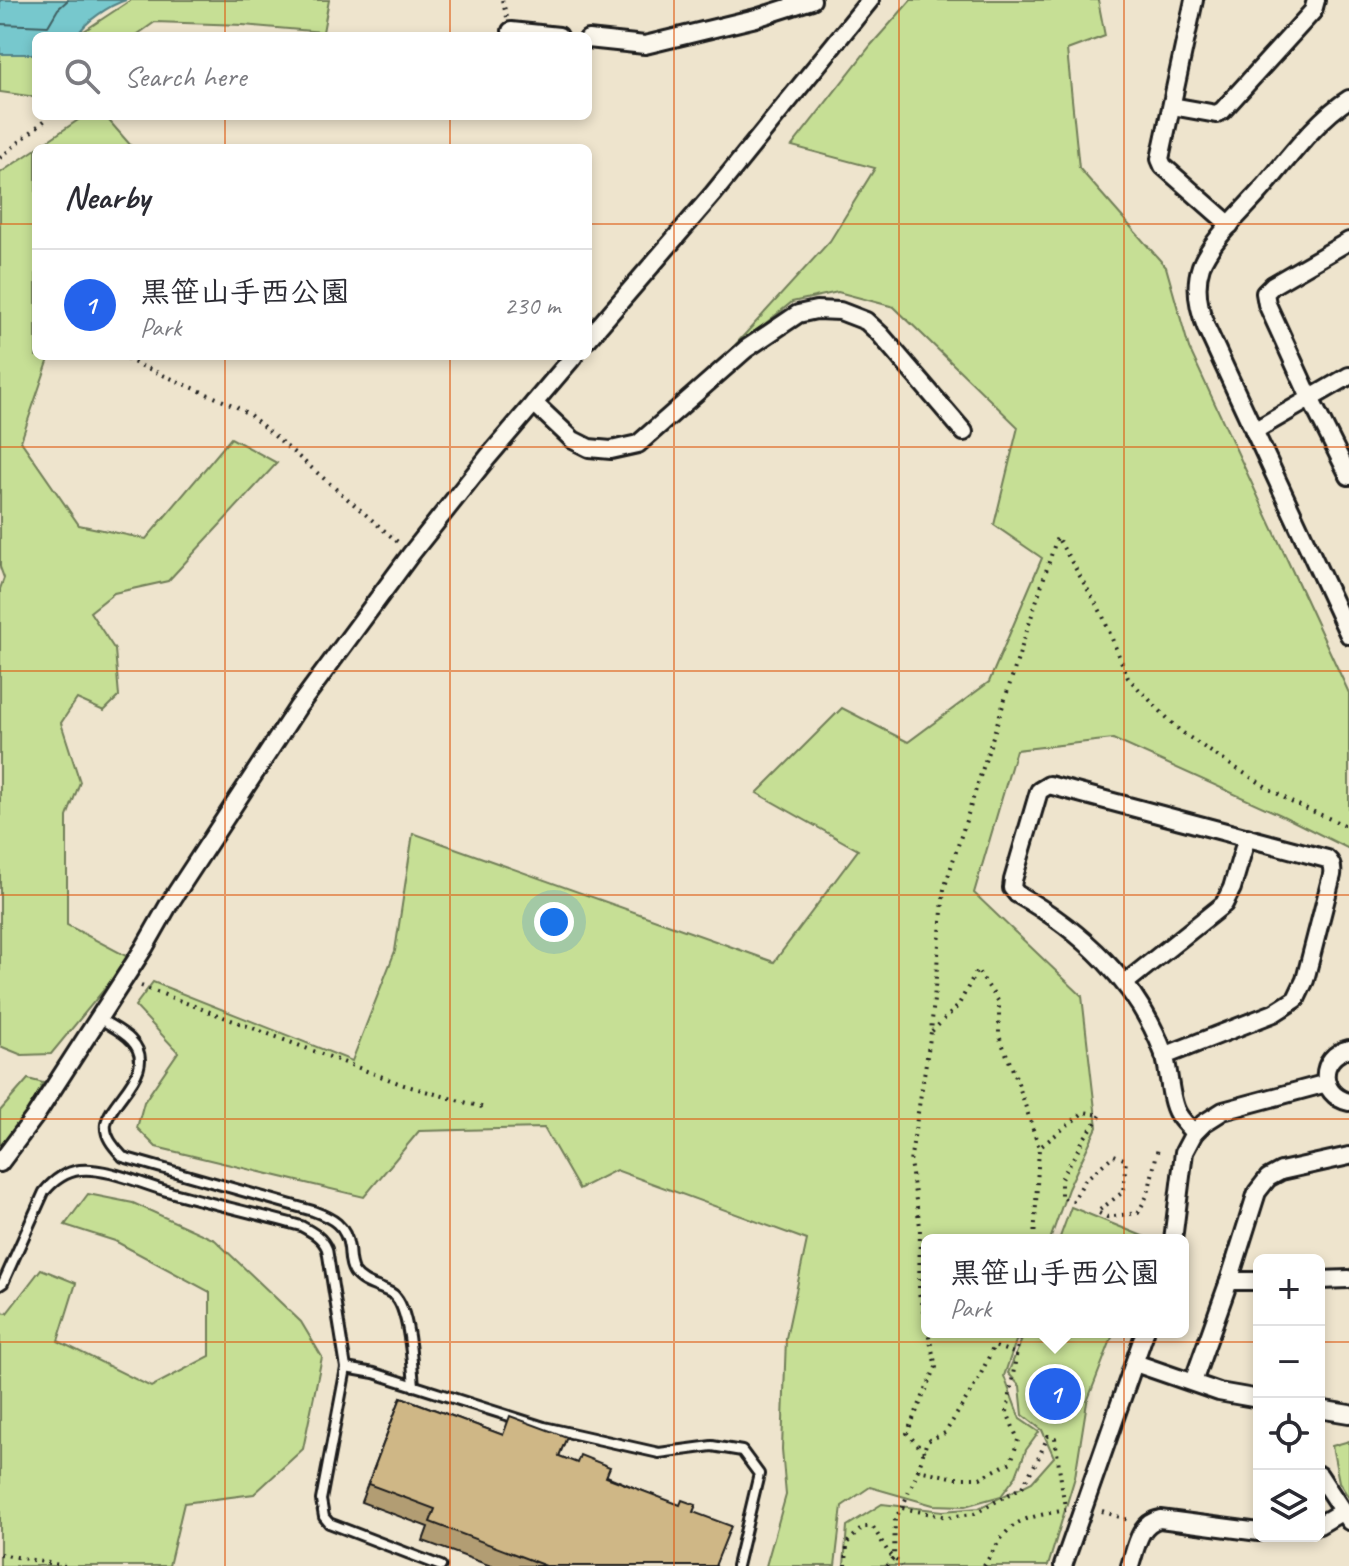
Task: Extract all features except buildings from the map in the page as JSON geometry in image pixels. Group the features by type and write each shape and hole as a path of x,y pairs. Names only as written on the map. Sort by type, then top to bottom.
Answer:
{"street":[{"path":"592,39 645,45 756,18 812,0"},
{"path":"592,334 713,194 870,0"},
{"path":"1194,0 1161,162 1230,225"},
{"path":"1172,106 1211,113 1222,111 1313,11 1316,0"},
{"path":"511,31 521,32"},
{"path":"1349,99 1327,116 1206,256 1198,277 1197,296 1206,327 1349,635"},
{"path":"1349,241 1273,285 1265,293 1267,304 1310,398 1349,476"},
{"path":"534,403 573,440 589,448 611,450 638,444 765,335 798,314 816,310 840,311 866,321 964,432"},
{"path":"0,1163 36,1115 298,707 411,554 571,360"},
{"path":"1254,431 1349,376"},
{"path":"1164,1056 1290,1004 1302,989 1332,866 1327,859 1247,837 1049,785 1041,788 1013,880 1013,889 1071,929 1125,983 1164,1056 1176,1112 1194,1133"},
{"path":"1125,983 1224,904 1247,837"},
{"path":"1349,1049 1335,1055 1325,1071 1329,1089 1335,1096 1349,1102"},
{"path":"1174,1234 1184,1152 1194,1133 1204,1123 1223,1111 1327,1083"},
{"path":"1193,1382 1257,1192 1268,1178 1289,1168 1349,1156"},
{"path":"1325,1280 1349,1279"},
{"path":"1229,1281 1253,1281"},
{"path":"1063,1566 1143,1338"},
{"path":"1135,1363 1219,1392 1253,1398"},
{"path":"1325,1410 1349,1414"},
{"path":"1325,1484 1346,1516 1325,1523"},
{"path":"1130,1566 1144,1526 1151,1521 1160,1519 1253,1531"}],"lane":[{"path":"99,1018 131,1040 140,1064 106,1124 107,1136 114,1147 123,1157 313,1211 337,1222 347,1236 351,1265 360,1279 394,1294 399,1301 407,1326 414,1386"},
{"path":"0,1285 44,1192 52,1183 82,1170 95,1170 301,1226 320,1237 327,1249 346,1368 321,1500 324,1517 329,1523 441,1566"},
{"path":"346,1368 374,1373 544,1427 659,1453 712,1446 742,1451 759,1474 737,1566"}],"path":[{"path":"0,158 45,120"},
{"path":"128,360 250,415 411,554"},
{"path":"931,1032 958,1006 977,970 999,1002 999,1036 1039,1148 1034,1234"},
{"path":"124,979 404,1085 485,1108"},
{"path":"1039,1148 1084,1112 1101,1115 1061,1179 1061,1197 1073,1201 1085,1180 1114,1155 1126,1160 1123,1192 1097,1212 1107,1217 1138,1213 1148,1194 1158,1148"},
{"path":"924,1452 907,1433 936,1367 929,1338"},
{"path":"918,1470 956,1478 980,1478 1011,1462 1018,1440 1007,1412 1019,1338"},
{"path":"886,1566 894,1558 895,1518 918,1470 927,1441 945,1433 978,1380 994,1346 1017,1354"},
{"path":"902,1508 947,1517 974,1514 1022,1487 1048,1436 1055,1438 1065,1510 1046,1513 1015,1525 984,1566"},
{"path":"1085,1505 1144,1526"},
{"path":"846,1566 847,1543 863,1527 873,1527 888,1552 902,1566"},
{"path":"0,1554 65,1566"}],"green space":[{"path":"131,0 329,0 323,32 155,22 141,32 32,32 32,96 0,92 0,36 50,19 84,31"},
{"path":"911,0 1098,0 1105,36 1067,50 1079,168 1166,267 1189,348 1349,693 1349,849 1113,739 1016,750 974,893 1082,996 1097,1127 1068,1189 1052,1234 921,1234 921,1338 1017,1338 1004,1376 1020,1419 1039,1432 1026,1450 1016,1476 1001,1496 965,1506 933,1505 870,1487 842,1506 835,1566 766,1566 786,1495 782,1449 786,1338 807,1240 616,1170 579,1189 544,1128 419,1131 364,1197 156,1147 137,1128 144,1102 178,1052 135,1006 153,982 352,1061 395,951 413,833 774,962 858,850 757,793 842,708 908,742 989,682 1042,558 994,525 1018,427 894,307 838,292 792,302 725,356 830,241 875,168 792,146 871,45"},
{"path":"78,120 108,120 130,144 43,144"},
{"path":"32,152 32,360 49,360 21,441 79,525 146,539 231,438 277,463 168,581 114,593 90,612 115,650 119,696 104,711 77,699 61,723 80,782 67,817 67,925 130,958 51,1054 22,1055 0,1046 0,589 4,578 0,567 0,173"},
{"path":"28,1079 43,1083 22,1124 0,1149 0,1111"},
{"path":"88,1194 133,1203 215,1240 301,1322 322,1357 303,1449 254,1494 184,1503 169,1566 0,1566 0,1312 7,1313 41,1269 76,1283 58,1341 151,1387 210,1356 210,1292 115,1241 65,1225"},
{"path":"1071,1207 1138,1234 1061,1234"},
{"path":"1023,1338 1112,1338 1087,1402 1075,1477 1048,1566 844,1566 847,1526 882,1504 943,1511 979,1508 1032,1482 1054,1457 1042,1430 1023,1415 1020,1386 1008,1373"},
{"path":"1349,1441 1349,1498 1339,1482 1332,1446"}],"water":[{"path":"0,0 126,0 98,15 80,32 32,32 32,54 0,54"}],"place":[{"name":"黒笹山手西公園","path":"1055,1394"}]}
